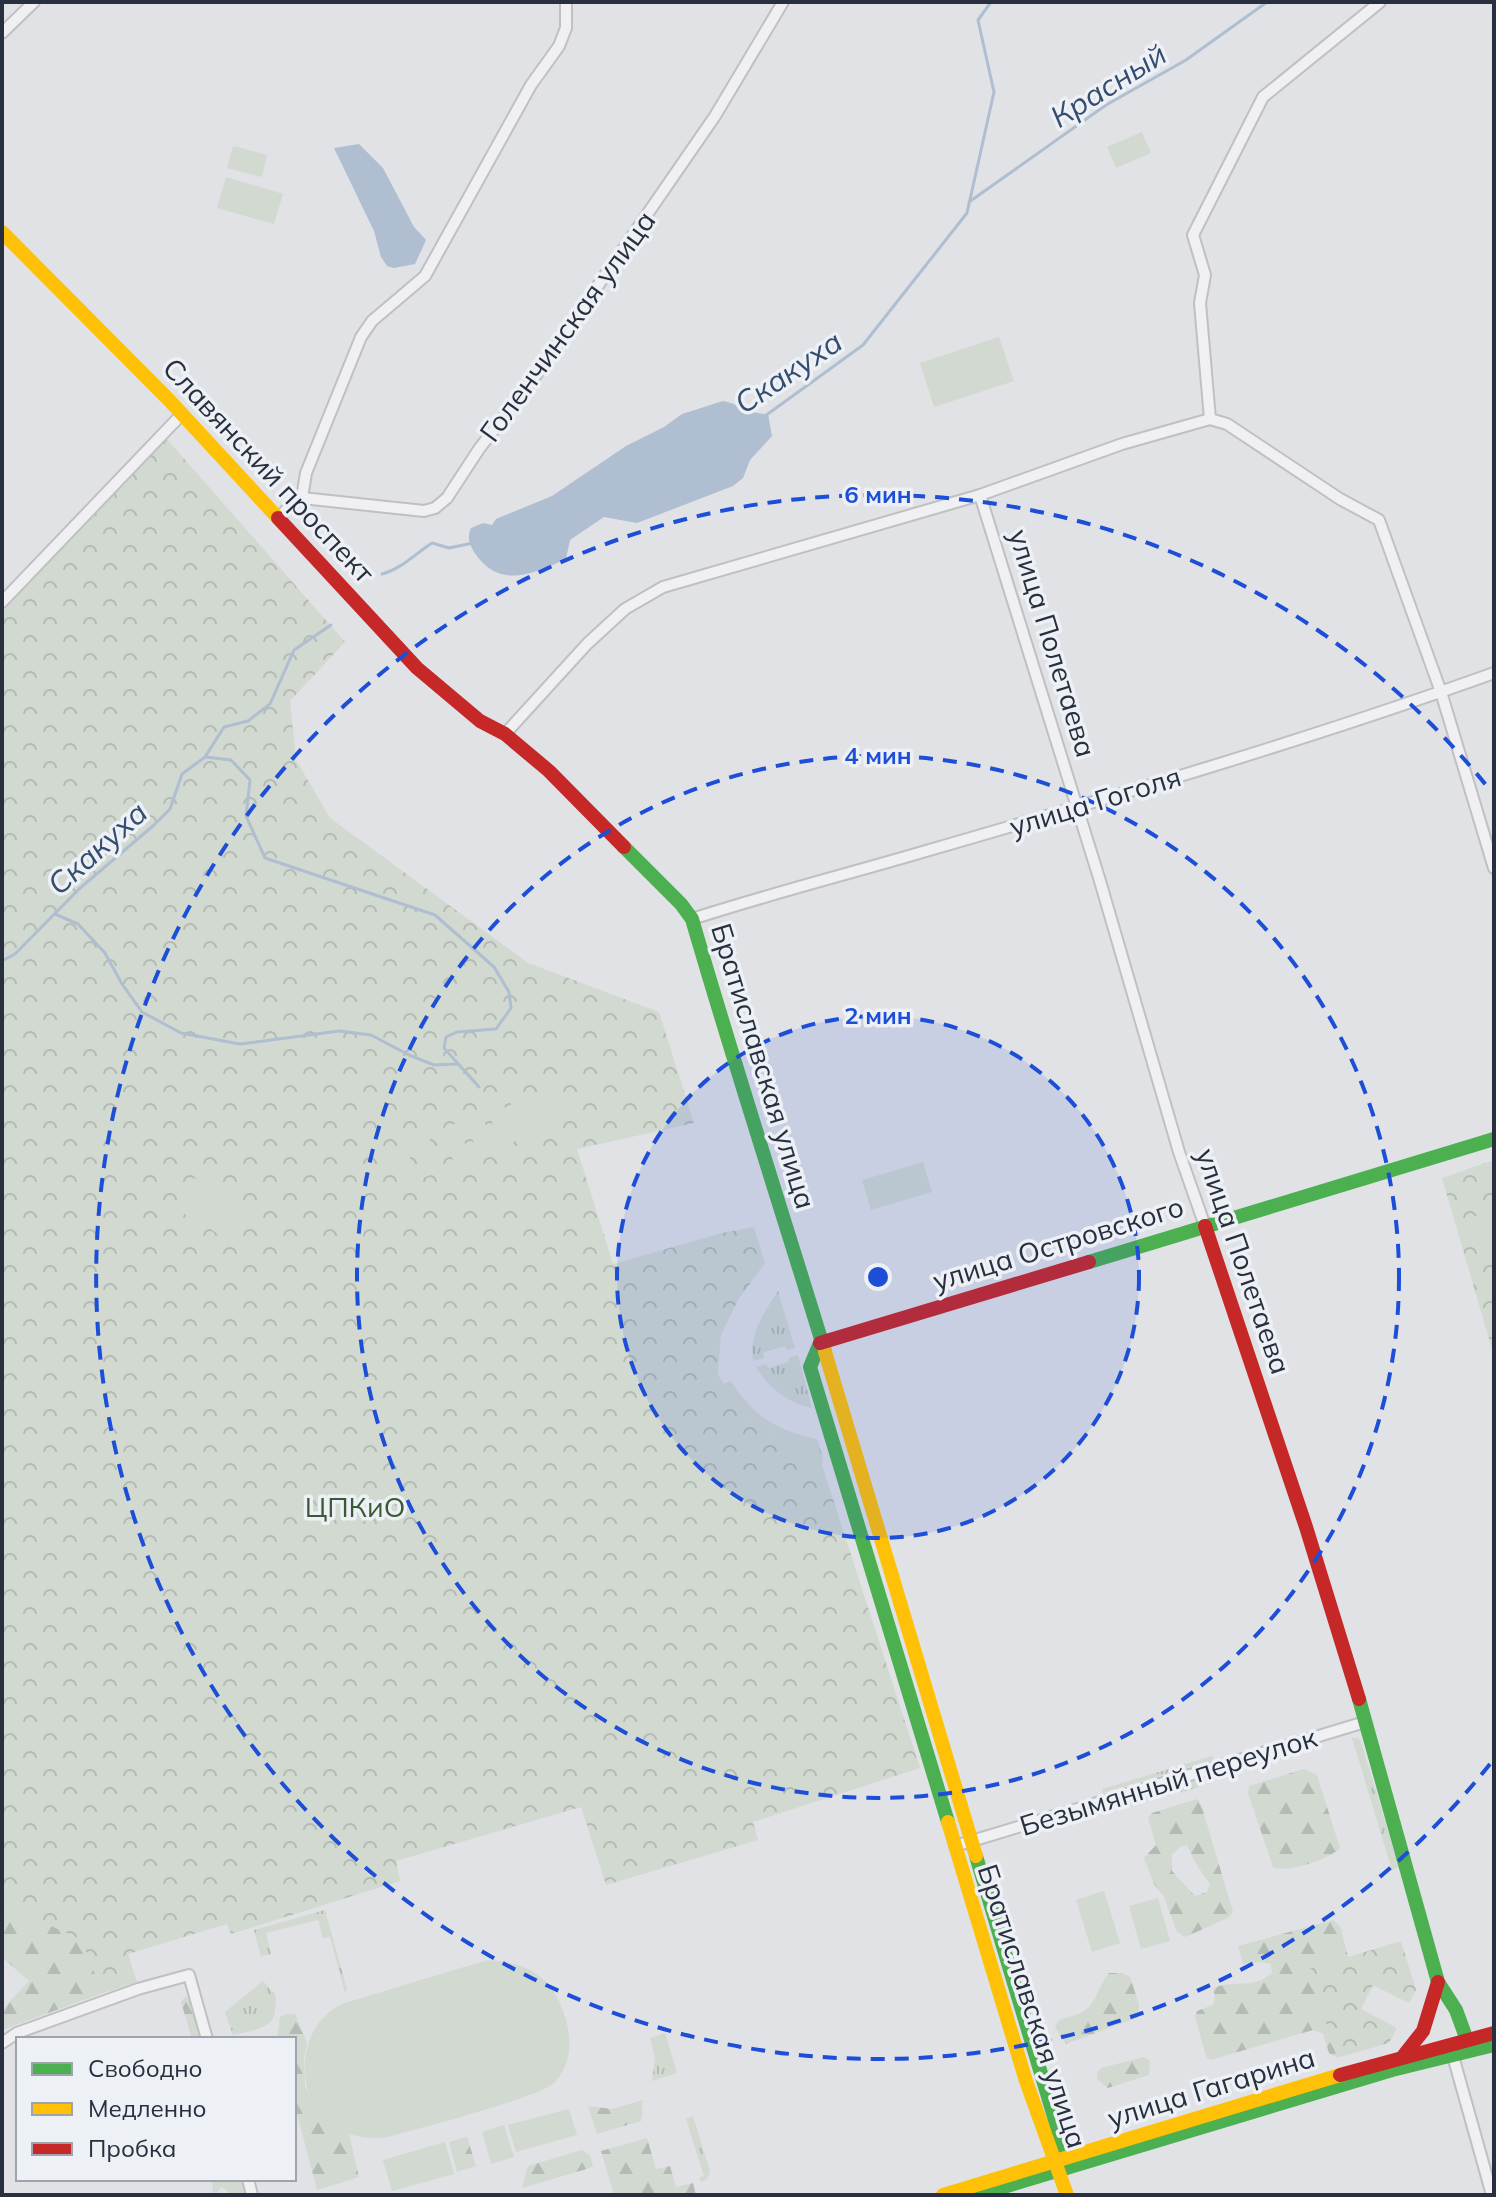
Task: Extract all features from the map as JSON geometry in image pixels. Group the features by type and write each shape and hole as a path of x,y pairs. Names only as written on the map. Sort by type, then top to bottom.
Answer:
{"street":[{"path":"2,33 34,2"},
{"path":"280,517 293,502 302,498 306,473 361,337 372,321 425,276 531,85 559,46 566,28 566,2"},
{"name":"Голенчинская улица","path":"302,498 424,511 435,508 447,498 715,116 783,2"},
{"path":"1210,419 1200,303 1205,275 1193,235 1263,97 1380,2"},
{"name":"Славянский проспект","path":"2,232 182,414 417,668 480,721 505,734"},
{"path":"2,602 182,414"},
{"path":"505,734 587,644 625,609 663,587 980,495 1122,444 1210,419 1227,424 1340,499 1379,520 1441,692 1494,868"},
{"name":"улица Полетаева","path":"980,495 1179,1152 1306,1527 1438,1982 1456,2010 1467,2040"},
{"name":"улица Гоголя","path":"692,919 1076,807 1494,673"},
{"name":"Братиславская улица","path":"505,734 589,809 692,919 970,1840 1060,2163"},
{"name":"улица Островского","path":"820,1343 1494,1139"},
{"name":"Братиславская улица","path":"820,1343 810,1367 1026,2081 1060,2163"},
{"name":"Безымянный переулок","path":"970,1840 1365,1722"},
{"name":"Братиславская улица","path":"955,1846 970,1840"},
{"path":"2,2043 17,2033 44,2023 138,1989 189,1975 206,2037"},
{"path":"1401,2057 1412,2048 1428,2023 1438,1982"},
{"name":"улица Гагарина","path":"977,2195 1060,2163 1401,2057 1494,2033"},
{"path":"1492,2195 1453,2056 1467,2040 1494,2044"},
{"name":"улица Гагарина","path":"943,2195 1494,2044"},
{"path":"1060,2163 1067,2195"}],"green space":[{"path":"1142,132 1151,153 1116,168 1107,147"},
{"path":"233,146 267,155 262,177 227,168"},
{"path":"226,177 283,194 274,224 217,208"},
{"path":"999,337 1014,381 934,407 920,363"},
{"name":"ЦПКиО","path":"165,437 345,642 290,701 296,760 330,818 528,963 659,1012 694,1123 577,1149 613,1264 754,1227 765,1263 738,1300 721,1335 718,1375 745,1416 768,1434 822,1465 920,1768 753,1822 758,1840 606,1885 581,1807 396,1861 400,1881 231,1934 227,1924 128,1954 137,1982 103,1993 81,1940 2,1902 2,608"},
{"path":"551,1086 565,1122 548,1129 534,1093"},
{"path":"527,1096 541,1131 524,1138 510,1102"},
{"path":"504,1105 518,1140 502,1147 488,1111"},
{"path":"481,1113 495,1149 479,1156 465,1120"},
{"path":"457,1123 471,1159 455,1165 441,1129"},
{"path":"428,1135 442,1171 425,1177 411,1142"},
{"path":"404,1144 419,1179 402,1186 388,1150"},
{"path":"1494,1160 1494,1356 1442,1178"},
{"path":"923,1162 932,1192 871,1210 862,1180"},
{"path":"194,1178 251,1210 232,1242 176,1209"},
{"path":"1493,1210 1494,1245 1481,1249 1470,1218"},
{"path":"778,1291 795,1348 787,1350 785,1346 763,1353 764,1358 753,1361 755,1333"},
{"path":"798,1355 812,1408 780,1394 756,1367 766,1364 768,1368 789,1362 789,1358"},
{"path":"731,1381 767,1420 789,1431 817,1439 822,1465 753,1424 723,1384"},
{"path":"1352,1738 1358,1738 1361,1742 1399,1867 1392,1870"},
{"path":"1212,1756 1213,1760 1103,1793 1102,1789"},
{"path":"1304,1769 1317,1775 1340,1848 1308,1864 1273,1867 1248,1793 1249,1786"},
{"path":"1197,1780 1199,1787 1127,1805 1055,1829 1054,1823"},
{"path":"1197,1799 1201,1804 1233,1912 1228,1918 1185,1937 1177,1932 1144,1858 1156,1845 1148,1818 1152,1813","holes":["1187,1845 1210,1884 1207,1892 1195,1896 1172,1871 1172,1855"]},
{"path":"1104,1891 1120,1943 1092,1952 1076,1900"},
{"path":"1158,1898 1170,1941 1141,1949 1129,1906"},
{"path":"2,1902 81,1940 103,1993 2,2030 2,2010 29,1981 2,1957"},
{"path":"325,1910 347,1989 345,1993 330,1937 323,1938 318,1920 266,1933 271,1954 261,1957 254,1930"},
{"path":"1333,1920 1340,1926 1349,1960 1373,1981 1356,2009 1376,2043 1334,2056 1329,2053 1323,2034 1313,2030 1210,2060 1206,2056 1195,2017 1197,2011 1213,2005 1213,1988 1251,1983 1272,1973 1271,1964 1243,1964 1238,1946"},
{"path":"1401,1941 1416,1990 1409,2003 1373,1985 1361,2009 1397,2028 1389,2043 1337,2058 1309,1969"},
{"path":"488,1960 512,1963 532,1971 549,1985 555,1995 567,2025 569,2044 566,2063 556,2081 505,2104 388,2137 356,2136 330,2124 320,2114 307,2088 305,2062 311,2036 327,2014 352,2001"},
{"path":"1109,1973 1122,1973 1130,1977 1139,2004 1139,2017 1066,2044 1055,2027 1059,2020 1088,2008"},
{"path":"263,1981 276,1996 272,2020 256,2029 233,2035 225,2012"},
{"path":"184,1998 192,2000 202,2037 191,2037 181,2002"},
{"path":"295,2014 307,2043 305,2087 322,2116 349,2134 359,2177 317,2190 296,2110 296,2037 277,2037 280,2017"},
{"path":"665,2033 677,2073 652,2081 655,2058 650,2038"},
{"path":"1144,2057 1150,2061 1149,2075 1108,2088 1097,2079 1101,2068"},
{"path":"643,2100 641,2121 597,2134 588,2106 612,2109"},
{"path":"569,2109 577,2135 516,2152 508,2125"},
{"path":"693,2116 710,2171 707,2179 701,2182 699,2178 704,2176 686,2119"},
{"path":"504,2125 514,2157 491,2164 482,2132"},
{"path":"467,2137 476,2166 457,2172 449,2142"},
{"path":"647,2138 656,2169 670,2166 676,2187 693,2183 696,2195 614,2195 601,2151"},
{"path":"445,2142 454,2174 392,2191 383,2160"},
{"path":"582,2150 590,2156 593,2167 522,2188 528,2166"},
{"path":"212,2181 246,2181 249,2195 228,2195 227,2190 221,2187 217,2193 213,2192"}],"water":[{"path":"359,144 383,168 414,227 426,240 415,264 394,268 387,266 381,257 374,231 334,148"},
{"path":"723,401 768,414 772,436 750,460 743,478 733,486 637,523 604,517 570,540 566,559 541,570 505,575 484,564 474,552 469,540 471,528 483,523 492,525 496,519 552,496 626,446 682,414"}],"waterway":[{"name":"Скакуха","path":"765,416 863,345 967,213 994,92 978,20 991,2"},
{"name":"Красный","path":"969,202 1106,105 1186,60 1267,2"},
{"name":"Скакуха","path":"382,574 402,565 432,543 449,548 473,543"},
{"name":"Скакуха","path":"2,961 15,954 79,889 170,809 182,774 205,757 224,727 248,721 270,704 294,650 331,625"},
{"path":"205,757 231,760 250,780 246,816 265,858 435,915 494,967 509,992 511,1008 496,1029 457,1032 446,1037 444,1048 479,1087"},
{"path":"55,914 78,924 105,953 142,1012 181,1033 240,1044 339,1031 371,1035 434,1065 457,1064"}],"traffic: fast":[{"path":"624,847 692,919 825,1352"},
{"path":"1089,1262 1494,1139"},
{"path":"820,1343 810,1367 948,1822"},
{"path":"1359,1699 1438,1982 1456,2010 1467,2040"},
{"path":"976,1856 1066,2157 1059,2171"},
{"path":"977,2195 1392,2070 1494,2045"}],"traffic: slow":[{"path":"2,232 169,400 278,518"},
{"path":"825,1352 976,1856"},
{"path":"948,1822 1026,2081 1067,2195"},
{"path":"943,2195 1340,2075"}],"traffic: jam":[{"path":"278,518 417,668 480,721 505,734 549,771 624,847"},
{"path":"1205,1226 1306,1527 1359,1699"},
{"path":"820,1343 1089,1262"},
{"path":"1404,2055 1423,2031 1438,1982"},
{"path":"1340,2075 1494,2033"}]}
